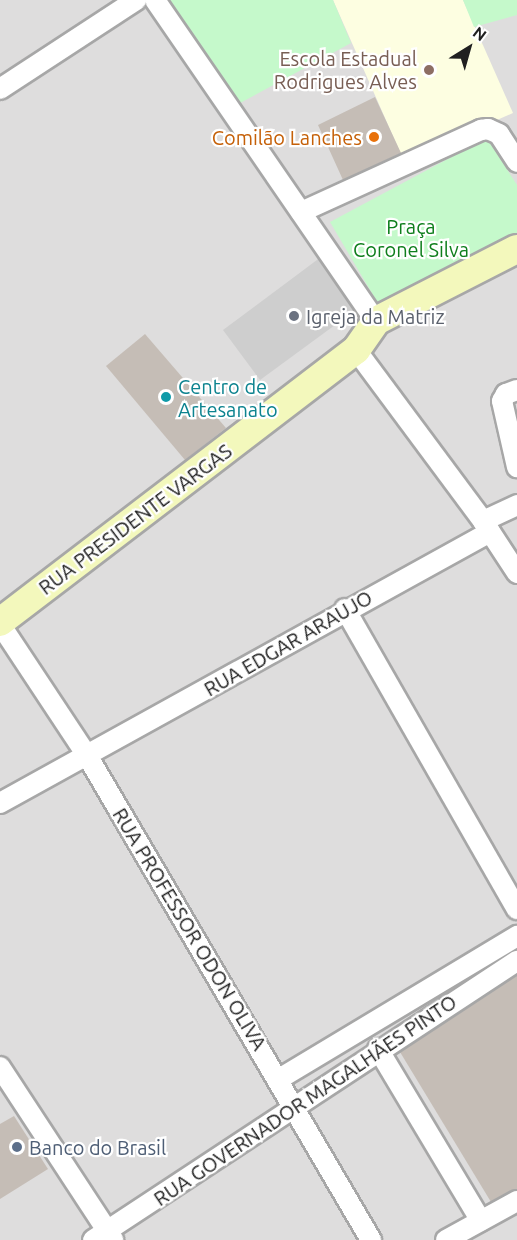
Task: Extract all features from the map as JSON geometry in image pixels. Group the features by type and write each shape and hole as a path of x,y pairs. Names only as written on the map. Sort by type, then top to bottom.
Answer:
{"main road":[{"path":"376,321 517,249"},
{"name":"RUA PRESIDENTE VARGAS","path":"0,623 356,350 376,321"}],"street":[{"path":"0,89 136,0"},
{"path":"155,0 376,321"},
{"path":"301,212 481,130 499,134 517,162"},
{"path":"356,350 486,526 517,573"},
{"path":"517,390 506,394 502,401 517,467"},
{"name":"RUA EDGAR ARAUJO","path":"0,803 88,757 345,609 517,506"},
{"path":"345,609 517,909"},
{"name":"RUA PROFESSOR ODON OLIVA","path":"0,623 88,757 279,1079 371,1240"},
{"path":"279,1079 517,936"},
{"name":"RUA GOVERNADOR MAGALHÃES PINTO","path":"105,1237 378,1049 517,961"},
{"path":"378,1049 481,1221"},
{"path":"0,1067 105,1237"},
{"path":"446,1240 517,1200"}],"shaded area":[{"path":"0,0 517,0 517,1240 0,1240"},
{"name":"Escola Estadual Rodrigues Alves","path":"333,0 463,0 513,113 404,161"},
{"name":"Igreja da Matriz","path":"329,251 365,303 260,380 223,330"}],"green space":[{"path":"154,0 333,0 351,43 229,109"},
{"path":"463,0 517,0 517,15 474,27"},
{"name":"Praça Coronel Silva","path":"487,138 517,185 517,239 383,312 330,222"}],"building":[{"path":"375,97 401,153 343,180 318,125"},
{"name":"Centro de Artesanato","path":"145,334 226,428 185,460 106,366"},
{"path":"517,975 517,1189 491,1202 400,1052"},
{"name":"Banco do Brasil","path":"14,1116 48,1169 0,1199 0,1124"}],"place":[{"name":"Escola Estadual Rodrigues Alves","path":"429,70"},
{"name":"Comilão Lanches","path":"374,137"},
{"name":"Igreja da Matriz","path":"294,316"},
{"name":"Centro de Artesanato","path":"166,397"},
{"name":"Banco do Brasil","path":"17,1147"}]}
